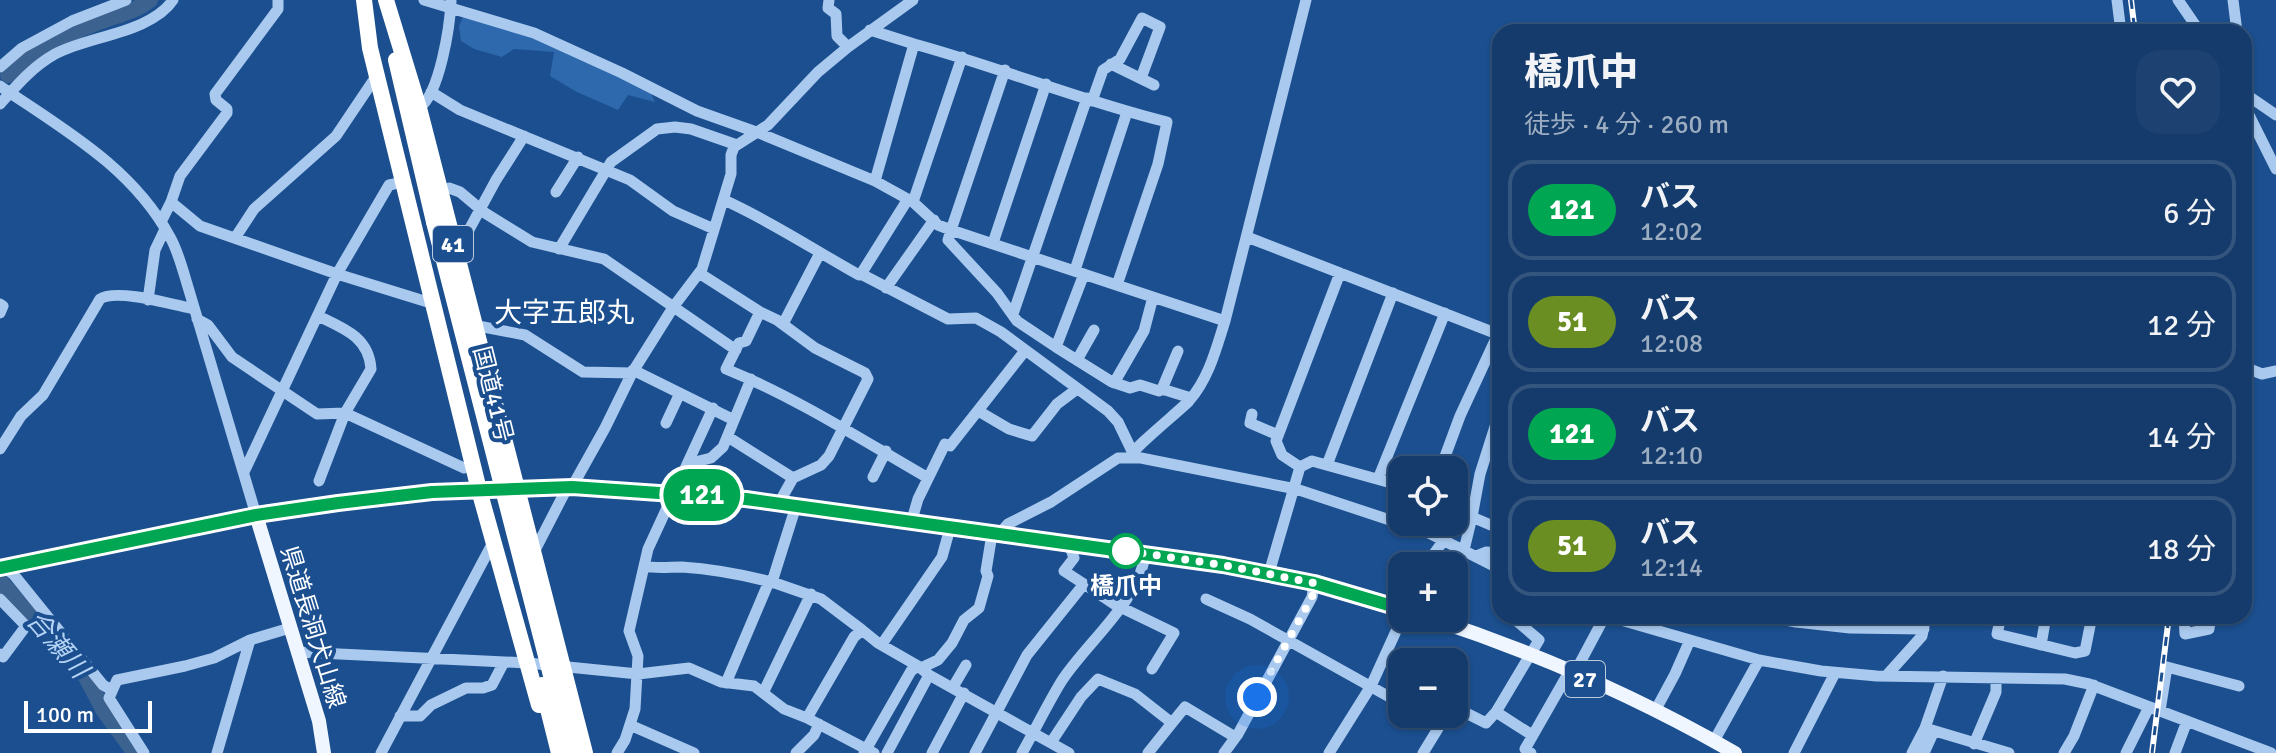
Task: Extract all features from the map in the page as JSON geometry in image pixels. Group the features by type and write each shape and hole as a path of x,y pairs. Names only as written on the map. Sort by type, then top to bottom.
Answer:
{"highway":[{"path":"366,0 370,48 479,490 551,753"},
{"name":"国道41号","path":"366,0 571,753"},
{"name":"国道41号","path":"385,0 429,223 559,753"},
{"name":"41","path":"385,0 419,108 517,488"},
{"path":"517,488 585,753"}],"main road":[{"path":"2,566 256,515 338,503 432,492 569,488 673,492 779,503 1145,554 1269,573 1388,605"},
{"name":"県道長洞犬山線","path":"256,515 319,721 324,753"},
{"name":"27","path":"1467,632 1572,673 1655,711 1735,753"}],"street":[{"path":"0,67 22,48 72,21 126,0"},
{"path":"0,104 5,90 55,54 133,26 162,11 173,0"},
{"path":"148,300 155,250 180,176 227,113 215,94 278,9 278,0"},
{"path":"424,0 451,4 534,33 697,111 875,181 910,201 938,225 1225,321"},
{"path":"829,0 828,8 836,14 837,36 848,47"},
{"path":"533,554 605,428 632,372 699,273 724,200 731,174 731,155 737,145 759,133 848,47 913,0"},
{"path":"298,652 528,663 638,674 689,668 726,683 754,686 784,709 868,751 911,671 924,669 938,660 952,643 964,620 979,608 996,534 1118,458 1131,454 1191,398 1207,373 1225,321 1306,0"},
{"path":"2117,0 2120,24"},
{"path":"2178,0 2194,24"},
{"path":"2233,0 2236,24"},
{"path":"419,108 426,103 431,92 451,4"},
{"path":"1013,314 1090,99 1103,70 1120,59 1142,18 1160,27 1141,78"},
{"path":"870,30 1167,122 1158,164 1117,285"},
{"path":"875,181 914,44"},
{"path":"861,274 910,201 962,57"},
{"path":"1111,64 1154,85"},
{"path":"1005,70 948,240 1024,327 1114,383 1130,388 1140,385 1159,391 1162,389 1191,398"},
{"path":"235,238 254,209 344,126 377,75"},
{"path":"993,243 1046,84"},
{"path":"5,90 104,158 126,178 171,238 256,515"},
{"path":"431,92 460,110 630,180 673,211 714,229"},
{"path":"2252,98 2276,115"},
{"path":"1056,347 1127,112"},
{"path":"2252,121 2276,169"},
{"path":"559,249 611,162 657,129 691,129 737,145"},
{"path":"454,245 464,239 524,136"},
{"path":"556,192 578,157"},
{"path":"244,472 337,274 371,213 389,185 394,184"},
{"path":"449,188 460,192 524,238 604,259 736,350"},
{"path":"724,200 948,319 976,318 1001,332 1114,417 1131,454"},
{"path":"171,202 200,226 434,304"},
{"path":"886,288 934,220"},
{"path":"1247,237 1492,331"},
{"path":"783,324 820,253"},
{"path":"699,273 783,324 815,348 865,373 868,379 824,462 798,478 793,478 728,437"},
{"path":"1300,467 1282,455 1276,441 1340,273"},
{"path":"1327,465 1393,293"},
{"path":"0,449 21,416 43,395 100,299 106,295 148,300 196,314 232,357 317,414 345,413 464,468"},
{"path":"1114,383 1144,331 1153,297"},
{"path":"0,304 3,306 0,313"},
{"path":"760,312 746,341 739,343 726,369 751,379 886,451 928,478"},
{"path":"1378,479 1445,313"},
{"path":"318,316 357,336 371,369 345,413 319,481"},
{"path":"473,325 525,335 583,372 632,372 734,420"},
{"path":"1077,360 1094,330"},
{"path":"1445,456 1460,416 1492,349"},
{"path":"1162,389 1178,351"},
{"path":"911,523 918,499 945,444 950,446 980,412 1024,352"},
{"path":"2252,370 2262,374 2276,371"},
{"path":"687,464 718,454 751,379"},
{"path":"980,412 1009,429 1032,436 1057,404 1077,389"},
{"path":"666,423 680,393"},
{"path":"617,753 635,709 637,651 629,631 648,549 713,408"},
{"path":"1252,414 1250,423 1278,435"},
{"path":"1464,550 1480,474 1492,436"},
{"path":"873,477 886,451"},
{"path":"1131,454 1296,489 1409,526 1492,565"},
{"path":"1300,467 1312,461 1388,482"},
{"path":"1269,573 1300,467"},
{"path":"779,503 793,478"},
{"path":"726,683 772,582 796,506"},
{"path":"1472,517 1492,526"},
{"path":"882,644 942,557 950,528"},
{"path":"1435,552 1444,540"},
{"path":"1069,544 1074,558 1064,571 1119,607 1174,633 1152,669"},
{"path":"381,753 490,548 496,545"},
{"path":"1476,556 1492,552"},
{"path":"1022,753 1062,681 1138,580 1145,554"},
{"path":"2,566 14,575 103,685 110,689"},
{"path":"644,566 747,575 811,594 882,644 1069,753"},
{"path":"1224,753 1312,597 1314,583"},
{"path":"975,753 1027,655 1084,584"},
{"path":"764,691 811,594"},
{"path":"0,599 26,626 3,657 0,654"},
{"path":"1206,599 1388,696"},
{"path":"1468,714 1486,723 1530,656 1539,640 1520,624"},
{"path":"1531,753 1525,749 1532,735 1601,624"},
{"path":"1634,624 1759,660 1835,673 2065,679 2094,685 2271,753"},
{"path":"1866,624 1924,629"},
{"path":"1887,675 1916,645 1925,624"},
{"path":"1999,624 1997,634 2075,653 2085,651 2090,624"},
{"path":"2041,645 2045,624"},
{"path":"2184,624 2185,634 2209,629 2210,624"},
{"path":"144,753 109,698 110,689 117,680 200,662 250,640 290,628"},
{"path":"807,718 854,637 862,630"},
{"path":"1329,753 1371,686 1396,632"},
{"path":"217,753 250,640"},
{"path":"1655,711 1690,640"},
{"path":"1714,741 1759,660"},
{"path":"400,716 420,716 431,705 466,688 492,685 504,662"},
{"path":"932,753 959,690 966,665"},
{"path":"2126,753 2155,709 2167,667 2239,686"},
{"path":"887,753 924,669"},
{"path":"1794,753 1835,673"},
{"path":"1924,753 1943,676"},
{"path":"1974,744 1996,692 1996,678"},
{"path":"1052,741 1081,697 1098,679 1135,694 1172,723"},
{"path":"2064,753 2094,685"},
{"path":"1148,753 1185,707 1235,737"},
{"path":"1496,712 1532,735"},
{"path":"2175,753 2187,721"},
{"path":"796,753 814,735 819,724"},
{"path":"630,725 694,753"},
{"path":"1423,753 1438,728"},
{"path":"1930,729 2009,753"},
{"path":"1912,753 1930,729"}],"shaded area":[{"path":"463,17 532,37 650,91 655,102 628,95 618,110 577,92 550,76 554,52 514,49 502,57 474,49 461,41 459,26"}],"waterway":[{"name":"合瀬川","path":"8,75 40,50 62,38 150,0"},
{"name":"合瀬川","path":"0,581 86,677 104,711 135,753"}],"railway":[{"path":"2131,0 2134,24"},
{"path":"2152,753 2168,624"}],"bus line":[{"name":"121","path":"0,568 256,515 338,503 432,492 572,487 746,499 1120,550 1269,573 1388,605"}],"place":[{"name":"橋爪中","path":"1126,551"}],"district":[{"name":"大字五郎丸","path":"564,313"}],"route":[{"path":"1126,551 1120,550 1223,565 1314,583 1312,597 1257,697"}]}
